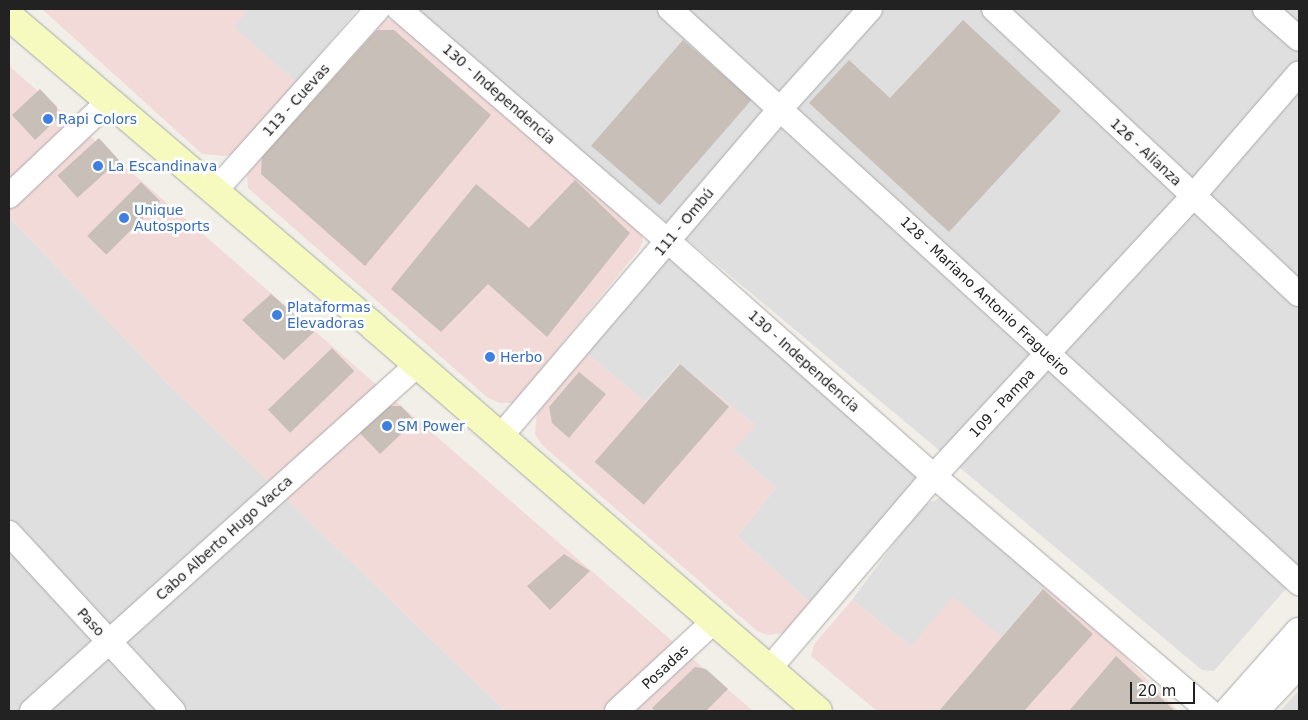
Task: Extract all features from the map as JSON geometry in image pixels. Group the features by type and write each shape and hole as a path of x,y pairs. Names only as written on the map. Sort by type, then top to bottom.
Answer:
{"main road":[{"path":"9,16 818,711"}],"street":[{"name":"113 - Cuevas","path":"214,191 378,9"},
{"name":"130 - Independencia","path":"399,9 668,240 934,476 1209,711"},
{"name":"128 - Mariano Antonio Fragueiro","path":"670,9 781,108 1047,354 1299,583"},
{"name":"111 - Ombú","path":"500,437 781,108 870,9"},
{"name":"126 - Alianza","path":"994,9 1299,294"},
{"path":"1265,9 1299,39"},
{"name":"109 - Pampa","path":"769,669 934,476 1193,196 1299,74"},
{"path":"9,196 109,101"},
{"name":"Cabo Alberto Hugo Vacca","path":"32,711 417,365"},
{"name":"Paso","path":"9,533 173,711"},
{"name":"Posadas","path":"616,711 713,622"},
{"path":"1229,711 1299,632"},
{"path":"1254,711 1299,663"}],"shaded area":[{"path":"42,9 249,9 234,27 296,82 239,152 225,156 202,154"},
{"path":"249,9 358,9 296,82 233,27"},
{"path":"411,9 1299,9 1299,574 1214,671 1202,670"},
{"path":"388,19 398,22 641,229 643,241 638,251 514,403 500,403 488,398 248,188 247,176 250,165 375,22"},
{"path":"9,66 753,711 505,711 168,384 9,217"},
{"path":"9,217 168,384 505,711 9,711"},
{"path":"674,256 912,470 916,477 917,491 812,604 737,536 776,488 733,450 755,425 679,364 645,402 583,350 665,257"},
{"path":"583,350 645,402 680,364 756,426 733,450 776,488 737,536 812,604 786,633 768,635 757,631 542,445 535,434 537,411"},
{"path":"942,497 1050,580 1002,637 911,646 852,600 921,507"},
{"path":"1050,580 1178,711 877,711 811,656 815,643 852,600 911,646 953,597 1002,637"},
{"path":"1299,690 1299,711 1280,711"}],"building":[{"path":"963,20 1061,111 949,232 809,103 849,60 890,98"},
{"path":"377,30 394,30 491,115 365,266 261,174 262,157"},
{"path":"683,40 752,100 660,205 591,146"},
{"path":"40,89 57,107 57,119 35,140 12,115"},
{"path":"99,138 119,160 77,198 57,175"},
{"path":"575,180 630,233 547,337 488,284 441,332 391,289 476,184 529,228"},
{"name":"Unique Autosports","path":"141,182 160,201 106,255 87,236"},
{"path":"271,294 314,332 284,360 242,320"},
{"path":"332,348 354,371 290,433 268,410"},
{"path":"680,364 729,407 644,505 595,462"},
{"path":"579,372 606,394 569,438 552,423 549,407"},
{"name":"SM Power","path":"387,406 401,406 415,421 380,454 359,432"},
{"path":"564,554 590,571 550,610 527,586"},
{"path":"1043,589 1093,634 1024,711 939,711"},
{"path":"1116,656 1175,711 1069,711"},
{"path":"695,667 706,669 728,689 706,711 655,711 652,708"}],"place":[{"name":"Rapi Colors","path":"48,119"},
{"name":"La Escandinava","path":"98,166"},
{"name":"Unique Autosports","path":"124,218"},
{"name":"Plataformas Elevadoras","path":"277,315"},
{"name":"Herbo","path":"490,357"},
{"name":"SM Power","path":"387,426"}]}
